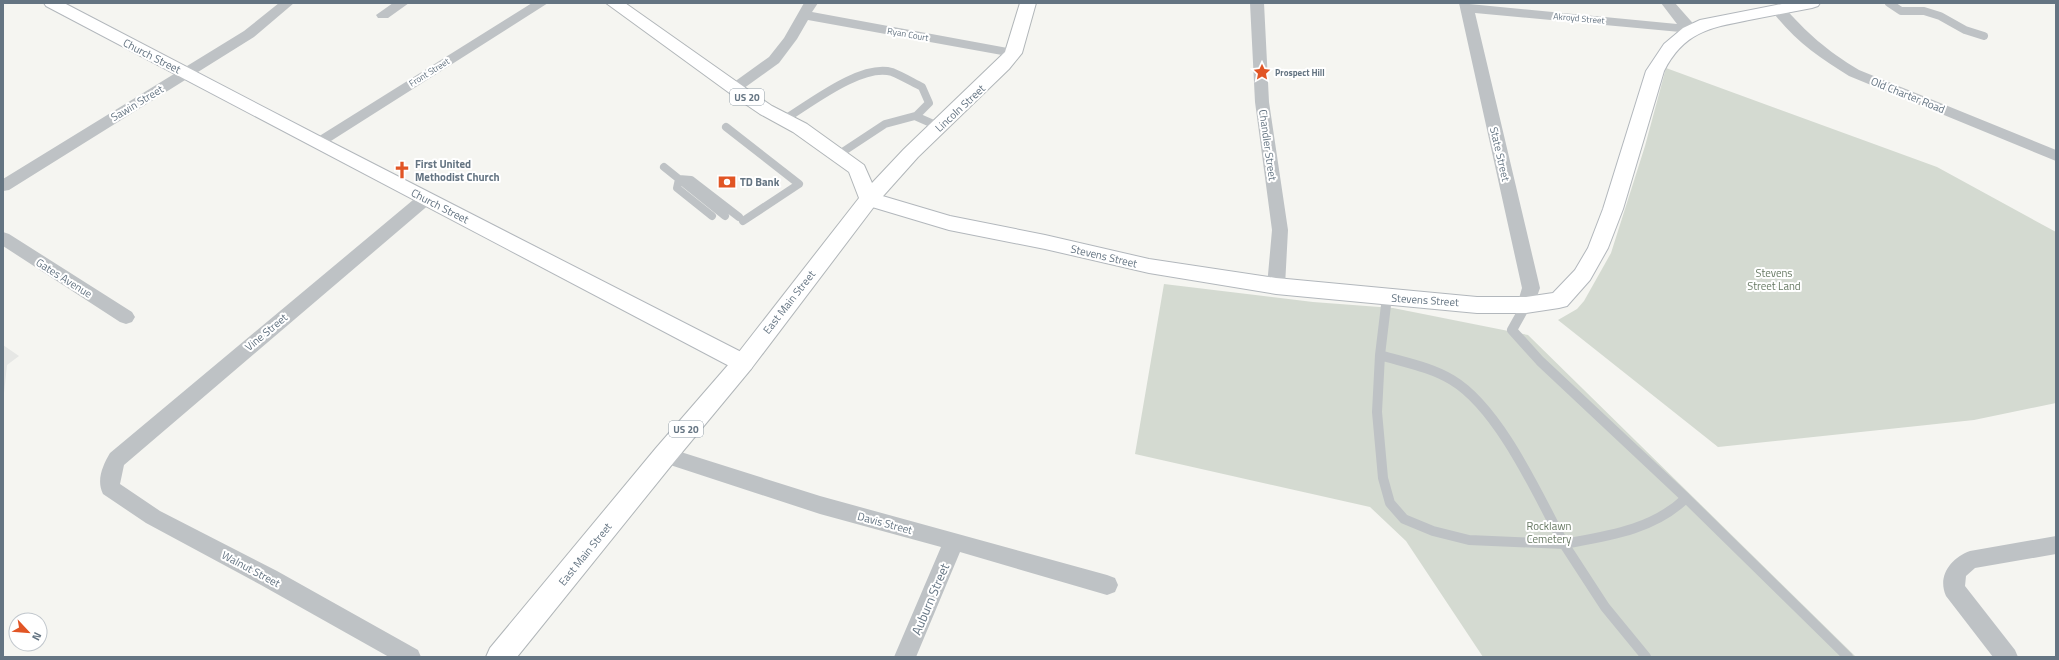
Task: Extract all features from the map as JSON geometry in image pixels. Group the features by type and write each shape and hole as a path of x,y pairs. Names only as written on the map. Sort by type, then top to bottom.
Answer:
{"street":[{"name":"Church Street","path":"52,3 318,143 743,363"},
{"name":"Sawin Street","path":"3,186 249,34 287,3"},
{"path":"383,15 402,3"},
{"name":"Front Street","path":"318,143 541,3"},
{"name":"US 20","path":"614,3 766,110 785,119 838,155 860,173 869,199"},
{"path":"735,88 774,60 811,3"},
{"name":"Lincoln Street","path":"869,199 911,153 982,86 1013,53 1028,3"},
{"name":"Chandler Street","path":"1257,3 1262,102 1280,230 1276,286"},
{"path":"1668,3 1679,18 1691,29"},
{"name":"Stevens Street","path":"869,199 948,223 1045,242 1149,266 1276,286 1387,298 1476,304 1526,305 1559,300 1583,275 1598,248 1613,209 1655,71 1664,53 1691,29 1706,24 1777,8 1812,3"},
{"name":"Akroyd Street","path":"1467,6 1691,29"},
{"name":"State Street","path":"1467,6 1531,288 1526,305"},
{"name":"Old Charter Road","path":"1777,8 1804,38 1832,60 1854,73 2056,156"},
{"name":"Ryan Court","path":"804,15 1013,53"},
{"name":"Vine Street","path":"112,468 117,459 173,410 425,198"},
{"name":"East Main Street","path":"500,657 665,455 743,363 869,199"},
{"name":"Gates Avenue","path":"3,238 126,317"},
{"name":"Davis Street","path":"665,455 820,505 954,541 1107,585"},
{"name":"Walnut Street","path":"112,468 110,488 153,517 269,578 410,657"},
{"name":"Auburn Street","path":"905,657 954,541"},
{"path":"2007,657 1954,588 1956,571 1970,560 2056,545"}],"lane":[{"path":"1889,3 1901,11 1924,11 1940,16 1965,30 1984,36"},
{"path":"785,119 857,75 874,71 890,72 922,87 929,103 916,116 885,124 838,155"},
{"path":"916,116 940,127"},
{"path":"678,179 691,180 741,219 798,184 726,127"},
{"path":"664,167 725,216"},
{"path":"678,179 677,188 712,216"},
{"path":"1387,298 1380,355 1377,412 1383,478 1390,503 1404,519 1433,531 1469,540 1564,544 1604,537 1635,529 1666,515 1686,498"},
{"path":"1526,305 1512,330 1540,361 1686,498 1848,657"},
{"path":"1380,355 1417,366 1451,379 1472,394 1490,413 1524,470 1564,544 1605,607 1646,657"}],"shaded area":[{"path":"3,345 19,356 7,365 3,403"}],"green space":[{"name":"Stevens Street Land","path":"1666,68 1937,167 2056,232 2056,403 1974,420 1718,447 1558,320 1577,309 1584,301 1611,253 1645,146"},
{"name":"Rocklawn Cemetery","path":"1164,284 1313,302 1393,308 1528,335 1856,657 1483,657 1406,541 1370,507 1135,454"}],"place":[{"name":"Prospect Hill","path":"1262,72"},
{"name":"First United Methodist Church","path":"402,170"},
{"name":"TD Bank","path":"727,182"}]}
